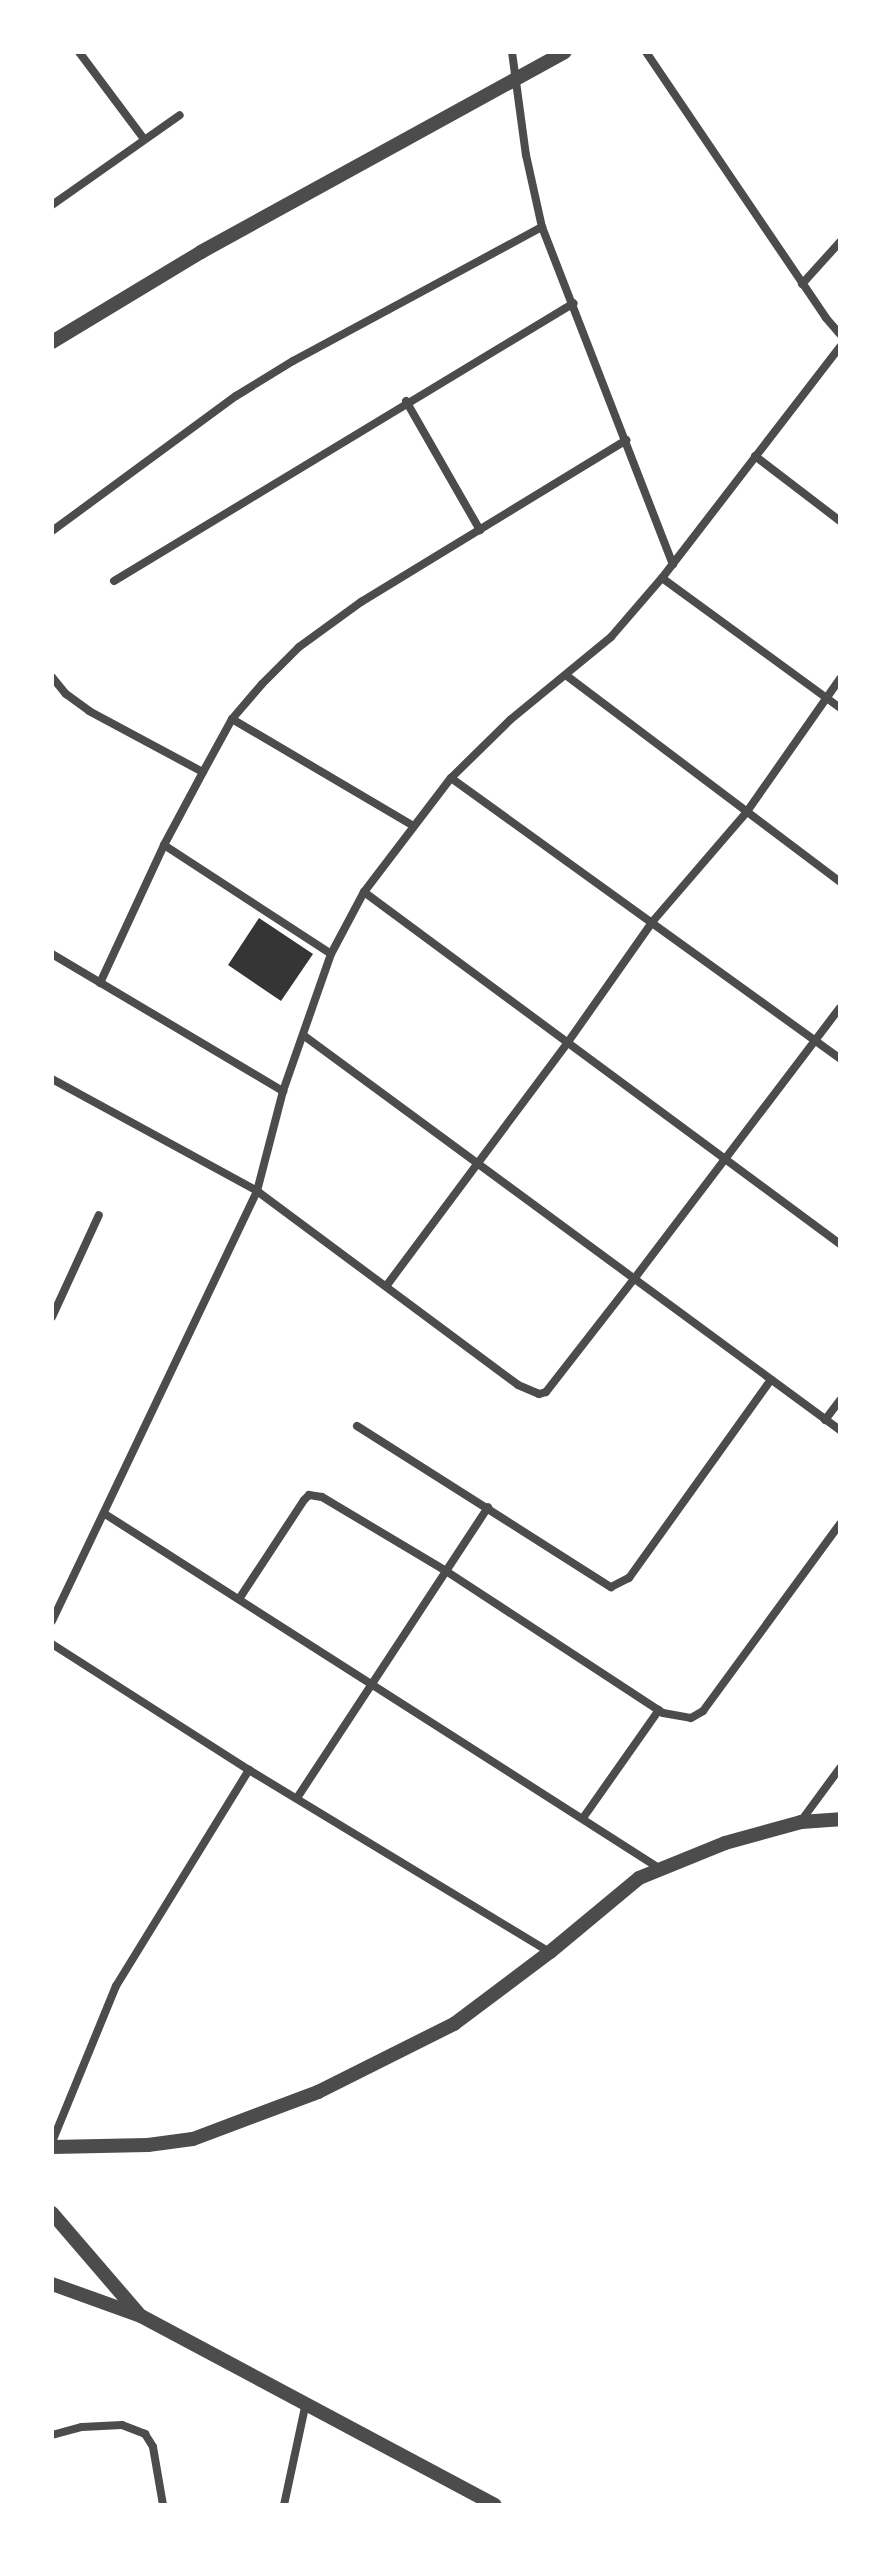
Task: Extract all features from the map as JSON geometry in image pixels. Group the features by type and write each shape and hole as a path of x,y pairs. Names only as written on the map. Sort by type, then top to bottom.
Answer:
{"street":[{"path":"79,52 144,139"},
{"path":"512,52 526,155 542,227 673,564"},
{"path":"52,342 201,252 565,52"},
{"path":"646,52 802,284 840,334"},
{"path":"52,205 180,115"},
{"path":"52,531 270,375 542,227"},
{"path":"802,284 840,242"},
{"path":"114,581 406,401 574,303"},
{"path":"52,1621 257,1191 283,1091 331,954 364,892 412,825 451,778 510,720 611,637 662,578 840,347"},
{"path":"406,401 480,530"},
{"path":"100,983 164,845 232,719 299,647 361,602 626,440"},
{"path":"755,456 840,521"},
{"path":"662,578 840,708"},
{"path":"567,676 840,882"},
{"path":"52,677 66,694 89,711 203,772"},
{"path":"387,1285 568,1042 653,921 746,813 840,679"},
{"path":"232,719 412,825"},
{"path":"451,778 840,1059"},
{"path":"164,845 331,954"},
{"path":"364,892 840,1244"},
{"path":"52,954 283,1091"},
{"path":"52,1079 257,1191 518,1385 539,1394 546,1392 840,1008"},
{"path":"303,1035 840,1430"},
{"path":"52,1317 99,1215"},
{"path":"357,1426 488,1507 603,1585 620,1585 629,1578 771,1380"},
{"path":"825,1420 840,1400"},
{"path":"239,1599 309,1495 322,1497 446,1571 659,1710 680,1719 691,1718 703,1711 840,1524"},
{"path":"297,1798 370,1682 488,1507"},
{"path":"105,1514 659,1868"},
{"path":"52,1644 249,1770 550,1952"},
{"path":"583,1818 659,1710"},
{"path":"801,1822 840,1768"},
{"path":"249,1770 116,1986 52,2144 148,2145 193,2139 318,2092 454,2024 550,1952 614,1895 659,1868 725,1843 801,1822 840,1819"},
{"path":"52,2213 141,2316"},
{"path":"52,2284 141,2316 305,2407 495,2505"},
{"path":"284,2505 305,2407"},
{"path":"52,2435 82,2427 122,2425 145,2434 153,2447 163,2505"}],"building":[{"path":"259,918 313,954 281,1001 228,965"}]}
